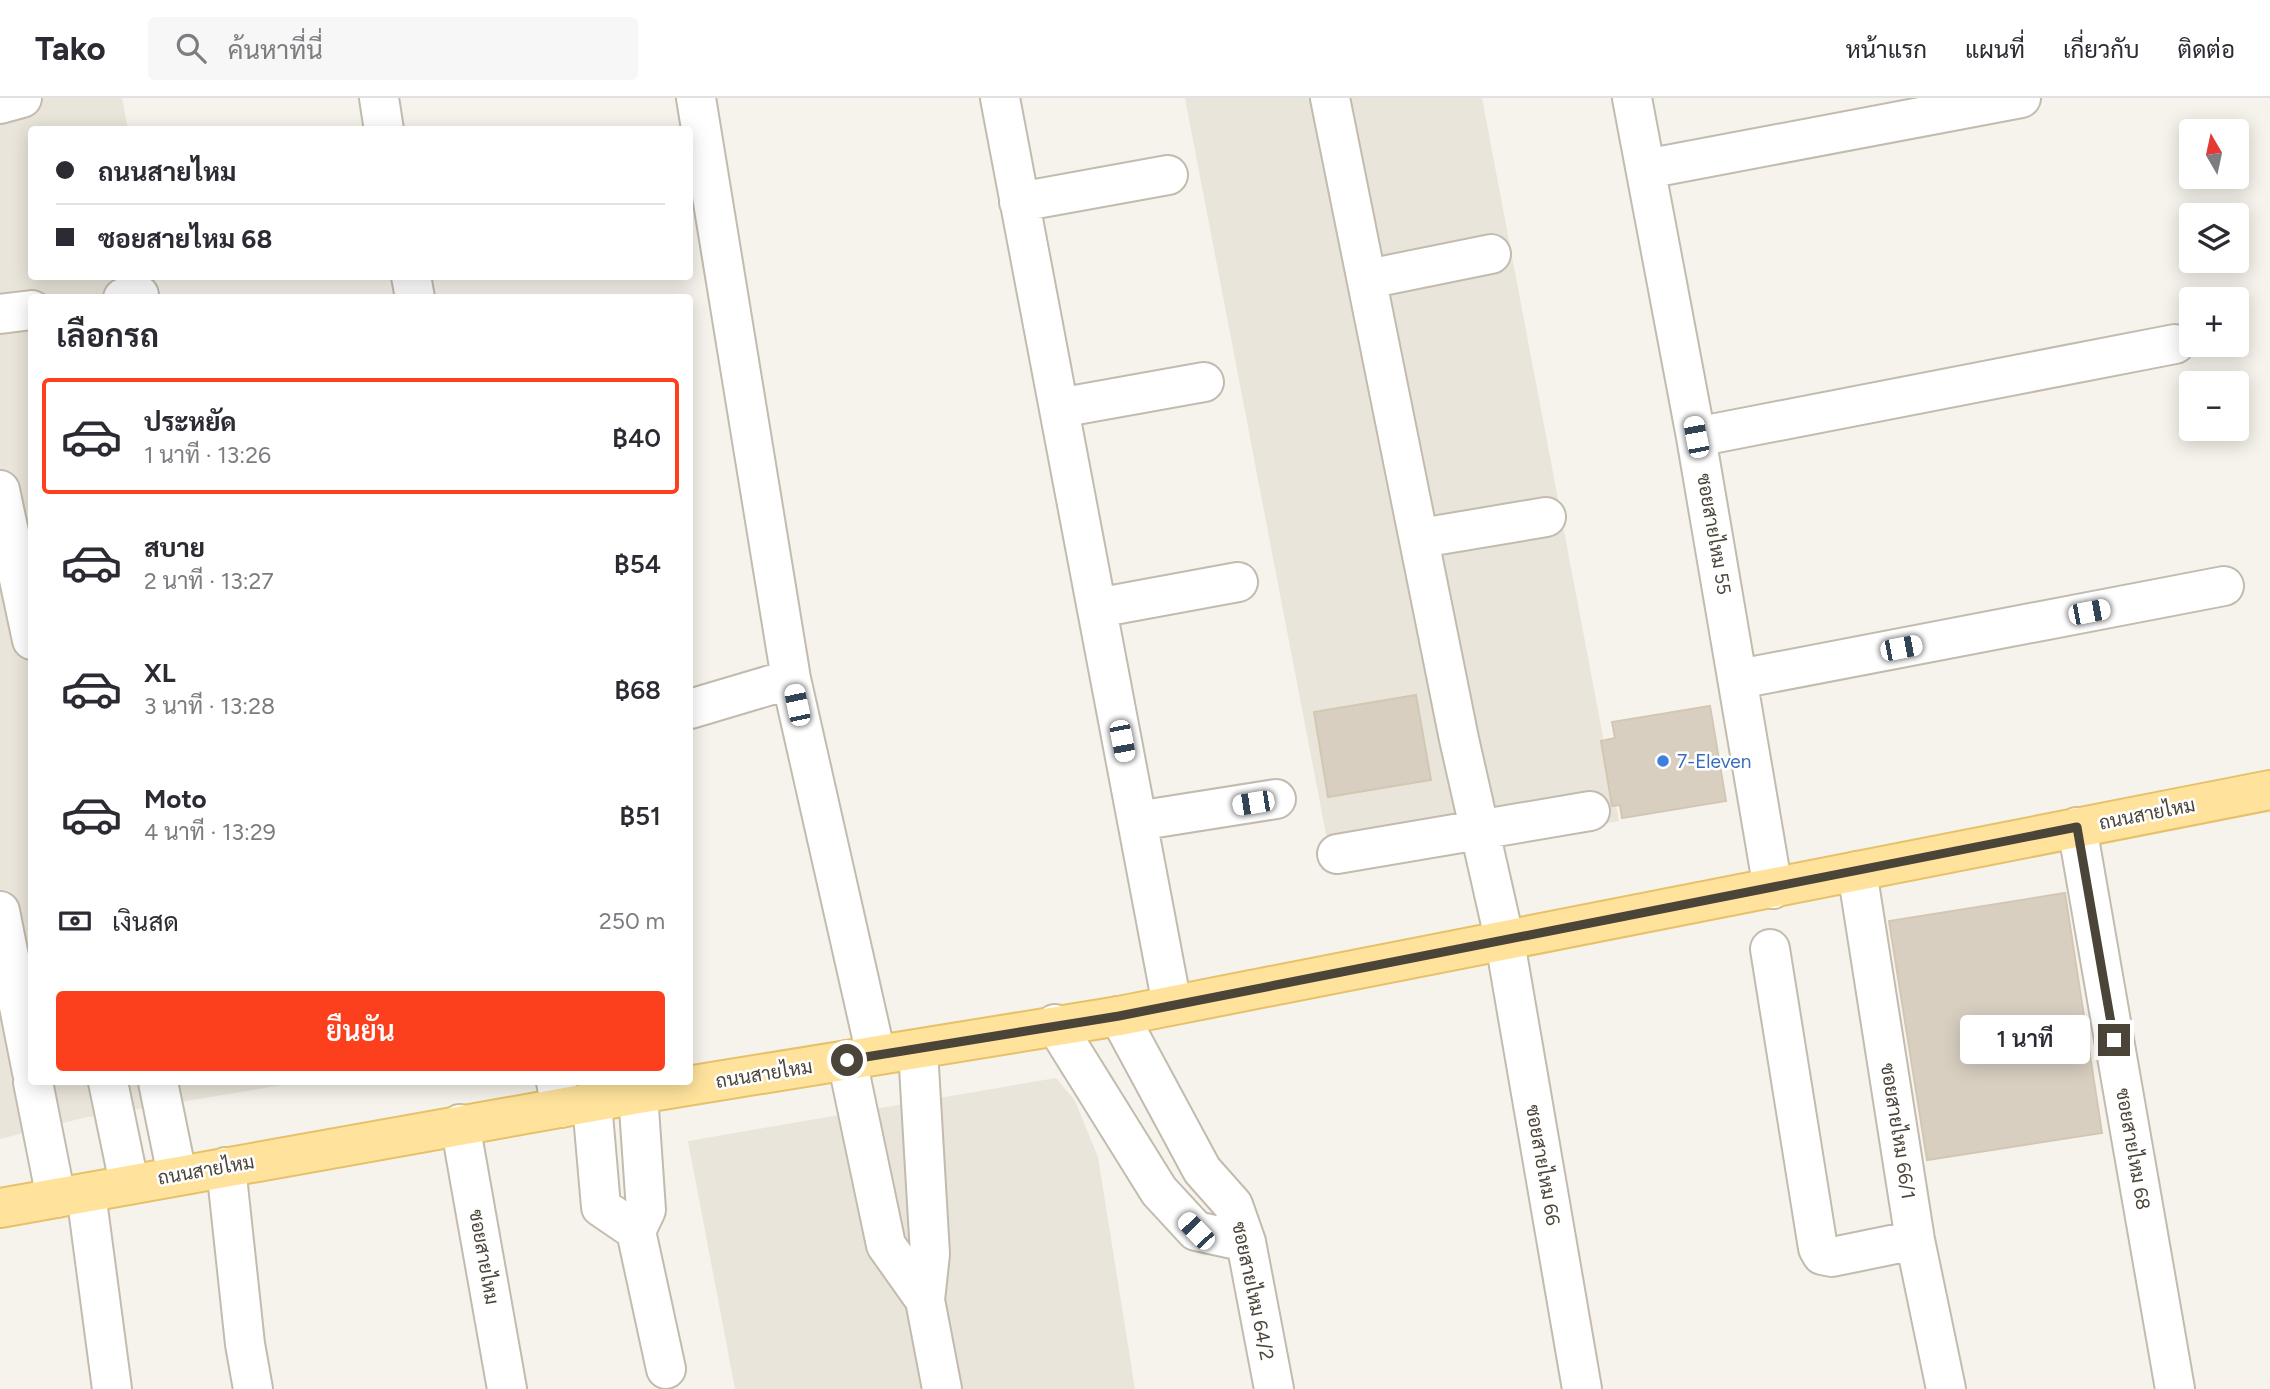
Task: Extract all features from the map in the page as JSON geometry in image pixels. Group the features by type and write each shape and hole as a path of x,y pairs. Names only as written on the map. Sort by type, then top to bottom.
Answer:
{"main road":[{"name":"ถนนสายไหม","path":"0,1208 460,1124 570,1098 638,1094 918,1051 1055,1024 1119,1016 2270,790"}],"street":[{"path":"0,104 22,98"},
{"path":"379,98 383,126"},
{"path":"696,98 791,678 861,1058 886,1245 925,1300"},
{"path":"1000,98 1172,1005"},
{"name":"ซอยสายไหม 66","path":"1330,98 1505,942 1582,1389"},
{"name":"ซอยสายไหม 55","path":"1632,98 1696,437 1773,889"},
{"path":"1646,169 2021,98"},
{"path":"1019,202 1168,175"},
{"path":"1368,279 1491,254"},
{"path":"0,314 28,310"},
{"path":"1696,437 2175,344"},
{"path":"1059,408 1204,382"},
{"path":"0,490 22,550 28,604"},
{"path":"1421,538 1546,517"},
{"path":"1097,608 1238,582"},
{"path":"1739,679 2224,586"},
{"path":"693,708 791,678"},
{"path":"1137,821 1276,799"},
{"path":"1337,854 1590,811"},
{"name":"ซอยสายไหม 68","path":"2077,827 2175,1389"},
{"name":"ซอยสายไหม 66/1","path":"1857,871 1915,1240 1946,1389"},
{"path":"0,911 28,1052"},
{"path":"1770,949 1822,1255 1832,1258 1915,1240"},
{"name":"ซอยสายไหม 64/2","path":"1119,1016 1202,1170 1233,1205 1246,1242 1274,1389"},
{"path":"1055,1024 1159,1191 1196,1231 1246,1242"},
{"path":"918,1051 930,1254 925,1300 942,1389"},
{"path":"34,1085 71,1196 112,1389"},
{"path":"109,1085 129,1184"},
{"path":"159,1085 177,1175"},
{"path":"638,1094 646,1210 635,1231 666,1369"},
{"path":"570,1098 601,1207 635,1231"},
{"name":"ซอยสายไหม","path":"460,1124 507,1389"},
{"path":"226,1167 244,1344 253,1389"}],"shaded area":[{"path":"0,98 122,98 127,126 28,126 28,280 156,280 158,294 28,294 28,1085 283,1085 83,1118 0,1139"},
{"path":"1185,98 1482,98 1619,821 1333,871"},
{"path":"1056,1078 1075,1101 1098,1157 1135,1389 735,1389 688,1141"}],"building":[{"path":"1416,695 1431,780 1328,797 1314,712"},
{"path":"1710,706 1726,801 1622,818 1620,805 1612,806 1601,741 1615,738 1612,722"},
{"path":"2065,893 2102,1133 1927,1160 1889,921"}],"place":[{"name":"7-Eleven","path":"1663,761"}],"route":[{"path":"847,1060 918,1051 1055,1024 1119,1016 2077,827 2114,1040"}]}
